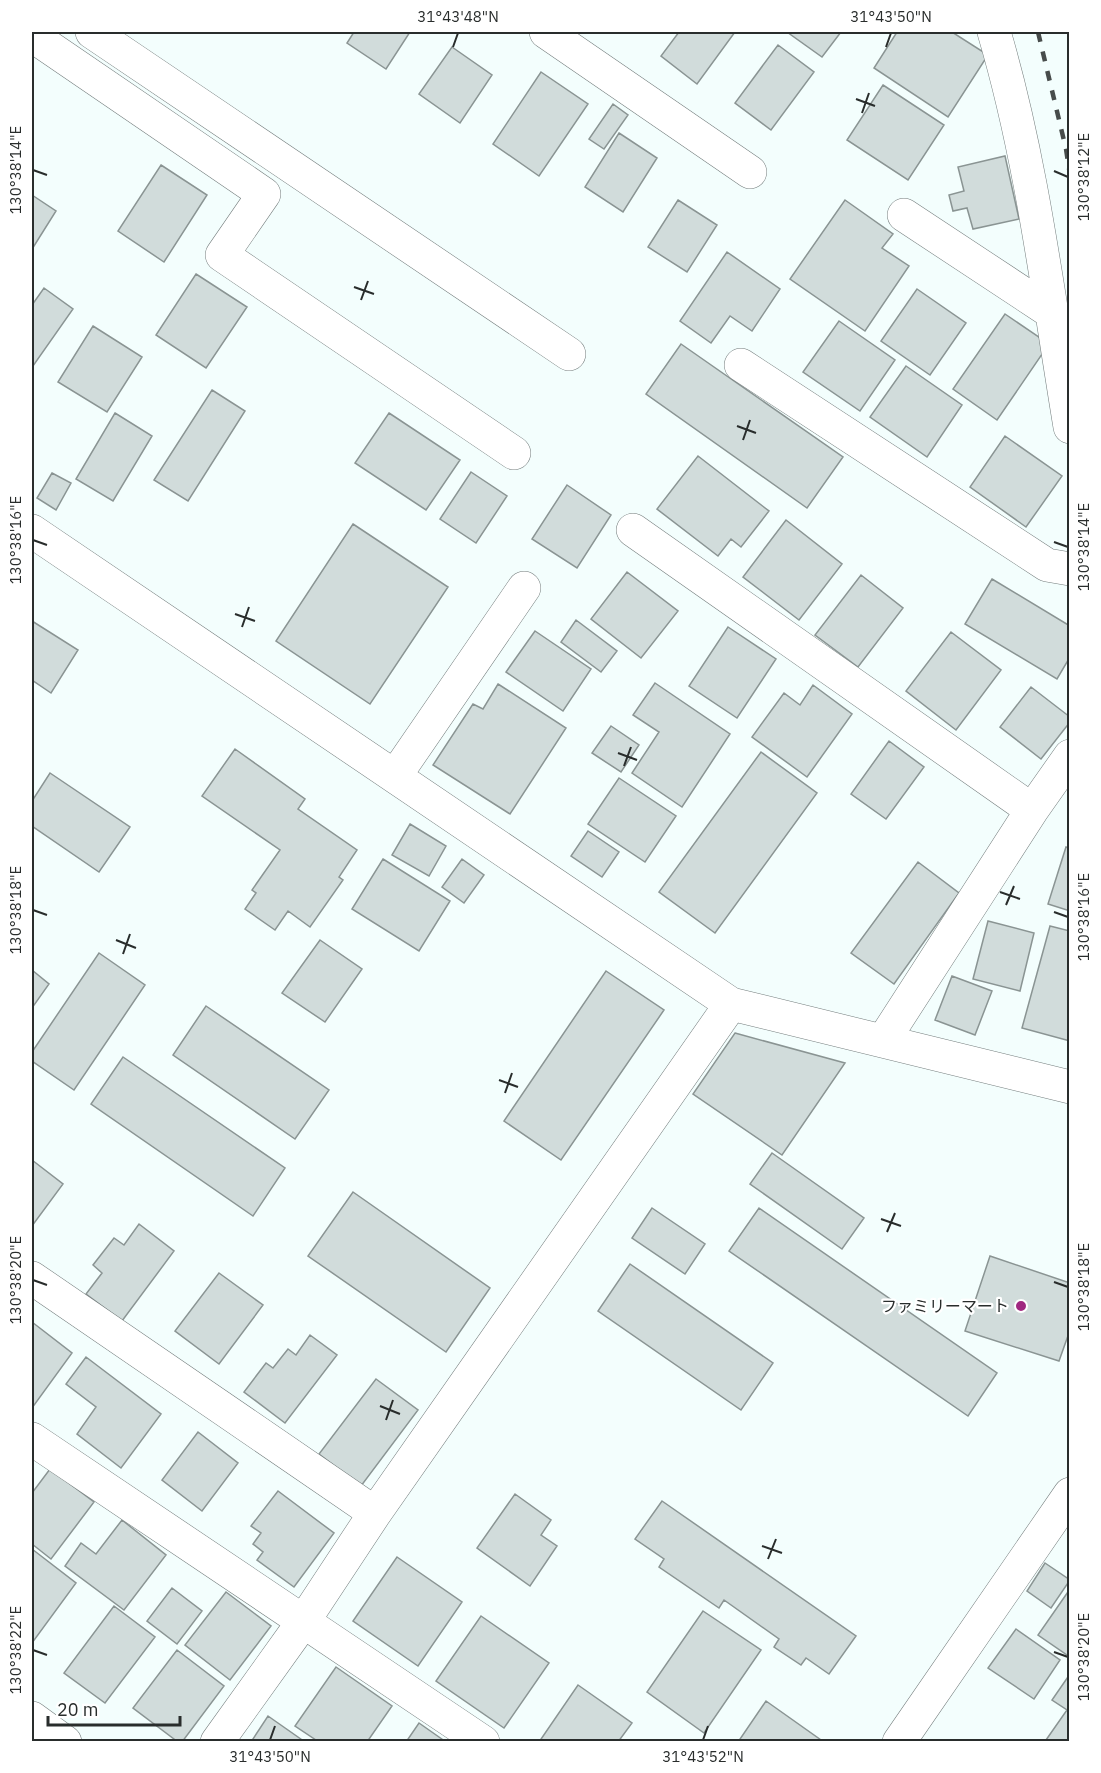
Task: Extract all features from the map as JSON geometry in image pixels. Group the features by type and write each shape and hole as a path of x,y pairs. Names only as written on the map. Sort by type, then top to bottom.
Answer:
{"street":[{"path":"92,32 569,354"},
{"path":"546,32 750,172"},
{"path":"994,32 1003,62 1030,185 1070,427"},
{"path":"42,45 264,194 222,255 514,453"},
{"path":"904,215 1051,312"},
{"path":"741,365 1047,565 1070,569"},
{"path":"633,530 1032,810"},
{"path":"32,531 731,1004 1070,1087"},
{"path":"395,776 524,588"},
{"path":"883,1041 1032,810 1070,756"},
{"path":"217,1742 303,1622 375,1513 731,1004"},
{"path":"32,1278 375,1513"},
{"path":"32,1439 483,1742"},
{"path":"899,1742 1070,1494"},
{"path":"32,1718 65,1742"}],"building":[{"path":"354,32 410,32 386,69 347,43"},
{"path":"679,32 735,32 697,84 661,56"},
{"path":"787,32 841,32 822,57"},
{"path":"897,32 952,32 988,55 948,117 874,68"},
{"path":"778,45 814,72 771,130 735,103"},
{"path":"452,47 492,75 460,123 419,94"},
{"path":"541,72 588,104 539,176 493,144"},
{"path":"883,85 944,125 908,180 847,140"},
{"path":"613,104 628,115 604,149 589,139"},
{"path":"619,133 657,158 623,212 585,187"},
{"path":"1005,156 1019,219 973,229 967,208 953,211 949,195 964,191 958,167"},
{"path":"161,165 207,195 164,262 118,231"},
{"path":"32,195 56,211 34,246 32,244"},
{"path":"678,200 717,225 687,272 648,247"},
{"path":"845,200 893,234 882,248 909,266 865,331 790,279"},
{"path":"727,252 780,289 752,331 730,316 711,343 680,321"},
{"path":"196,274 247,307 206,368 156,335"},
{"path":"44,288 73,309 33,366 32,305"},
{"path":"917,289 966,323 930,375 881,341"},
{"path":"1005,314 1049,344 997,420 953,389"},
{"path":"839,321 895,360 860,411 803,372"},
{"path":"93,326 142,357 107,412 58,382"},
{"path":"681,344 843,457 807,508 646,394"},
{"path":"906,366 962,405 927,457 870,417"},
{"path":"212,390 245,411 188,501 154,480"},
{"path":"115,413 152,436 113,501 76,479"},
{"path":"389,413 460,460 426,510 355,463"},
{"path":"1005,436 1062,476 1026,527 970,487"},
{"path":"698,456 769,511 741,547 731,539 718,556 657,509"},
{"path":"471,472 507,496 476,543 440,519"},
{"path":"52,473 71,483 56,510 37,498"},
{"path":"567,485 611,515 577,568 532,539"},
{"path":"786,520 842,564 799,620 743,577"},
{"path":"353,524 448,587 370,704 276,641"},
{"path":"627,572 678,611 641,658 591,619"},
{"path":"861,575 903,608 858,667 815,635"},
{"path":"992,579 1070,626 1070,657 1057,679 965,624"},
{"path":"576,620 617,651 601,672 561,642"},
{"path":"32,621 78,650 51,693 32,680"},
{"path":"728,627 776,659 737,718 689,686"},
{"path":"535,631 591,669 563,711 506,672"},
{"path":"951,632 1001,670 956,730 906,691"},
{"path":"655,683 730,734 682,807 632,773 659,732 633,715"},
{"path":"498,684 566,728 510,814 433,765 473,704 483,709"},
{"path":"813,685 852,714 807,777 752,737 784,693 800,705"},
{"path":"1031,687 1070,717 1070,722 1041,759 1000,727"},
{"path":"611,726 639,745 621,772 592,753"},
{"path":"889,741 924,767 886,819 851,794"},
{"path":"235,749 305,799 298,809 357,850 339,877 343,880 310,927 288,911 275,930 245,909 256,893 252,890 280,850 202,796"},
{"path":"761,752 817,793 715,933 659,892"},
{"path":"50,773 130,827 99,872 32,826 32,801"},
{"path":"619,778 676,816 645,862 588,824"},
{"path":"410,824 446,846 429,876 392,855"},
{"path":"588,831 619,852 602,877 571,856"},
{"path":"1066,847 1070,848 1070,911 1048,904"},
{"path":"383,859 450,901 419,951 352,909"},
{"path":"462,859 484,875 464,903 442,887"},
{"path":"918,862 959,893 894,984 851,953"},
{"path":"988,921 1034,933 1020,991 973,979"},
{"path":"1050,926 1070,931 1070,1041 1022,1028"},
{"path":"320,940 362,969 325,1022 282,993"},
{"path":"99,953 145,985 74,1090 32,1061 32,1052"},
{"path":"32,970 49,984 32,1008"},
{"path":"606,971 664,1010 561,1160 504,1121"},
{"path":"952,976 992,991 975,1035 935,1020"},
{"path":"206,1006 329,1090 295,1139 173,1055"},
{"path":"735,1033 845,1063 782,1155 693,1094"},
{"path":"123,1057 285,1168 253,1216 91,1104"},
{"path":"772,1153 864,1218 842,1249 750,1184"},
{"path":"32,1160 63,1184 32,1226"},
{"path":"353,1192 490,1288 446,1352 308,1256"},
{"path":"652,1208 705,1244 685,1274 632,1238"},
{"path":"759,1208 997,1373 968,1416 729,1251"},
{"path":"139,1224 174,1251 122,1321 86,1294 102,1273 93,1265 114,1238 124,1245"},
{"name":"ファミリーマート","path":"990,1256 1070,1283 1070,1330 1059,1361 965,1331"},
{"path":"630,1264 773,1363 741,1410 598,1311"},
{"path":"219,1273 263,1305 219,1364 175,1331"},
{"path":"32,1322 72,1353 32,1408"},
{"path":"310,1335 337,1355 285,1423 244,1392 266,1363 273,1368 288,1349 296,1355"},
{"path":"86,1357 161,1414 121,1468 77,1434 96,1407 66,1384"},
{"path":"376,1379 418,1410 361,1486 319,1454"},
{"path":"198,1432 238,1463 202,1511 162,1480"},
{"path":"50,1469 94,1502 51,1559 32,1544 32,1493"},
{"path":"278,1491 334,1533 294,1587 257,1560 263,1552 253,1544 261,1533 251,1526"},
{"path":"515,1494 551,1520 541,1535 557,1546 530,1586 477,1548"},
{"path":"662,1501 856,1636 829,1674 806,1658 801,1665 774,1647 779,1639 724,1600 719,1608 659,1567 664,1559 635,1539"},
{"path":"122,1520 166,1555 124,1610 65,1566 81,1543 96,1554"},
{"path":"32,1549 76,1583 32,1643"},
{"path":"397,1557 462,1602 418,1666 353,1621"},
{"path":"1045,1563 1070,1580 1051,1608 1027,1591"},
{"path":"172,1588 202,1611 177,1644 147,1621"},
{"path":"1070,1589 1070,1657 1038,1635"},
{"path":"226,1592 271,1626 230,1680 185,1645"},
{"path":"114,1606 155,1637 105,1703 64,1673"},
{"path":"703,1611 761,1650 704,1733 647,1692"},
{"path":"481,1616 549,1663 504,1728 436,1681"},
{"path":"1016,1629 1060,1660 1034,1699 988,1668"},
{"path":"177,1650 224,1686 182,1742 178,1742 133,1708"},
{"path":"336,1667 392,1706 367,1742 319,1742 295,1726"},
{"path":"1070,1674 1070,1742 1048,1742 1046,1740 1067,1710 1052,1700"},
{"path":"578,1685 632,1723 618,1742 539,1742"},
{"path":"766,1701 821,1740 820,1742 738,1742"},
{"path":"268,1716 305,1742 251,1742"},
{"path":"419,1723 446,1742 406,1742"}],"railway":[{"path":"1038,32 1070,175"}],"place":[{"name":"ファミリーマート","path":"1021,1306"}]}
